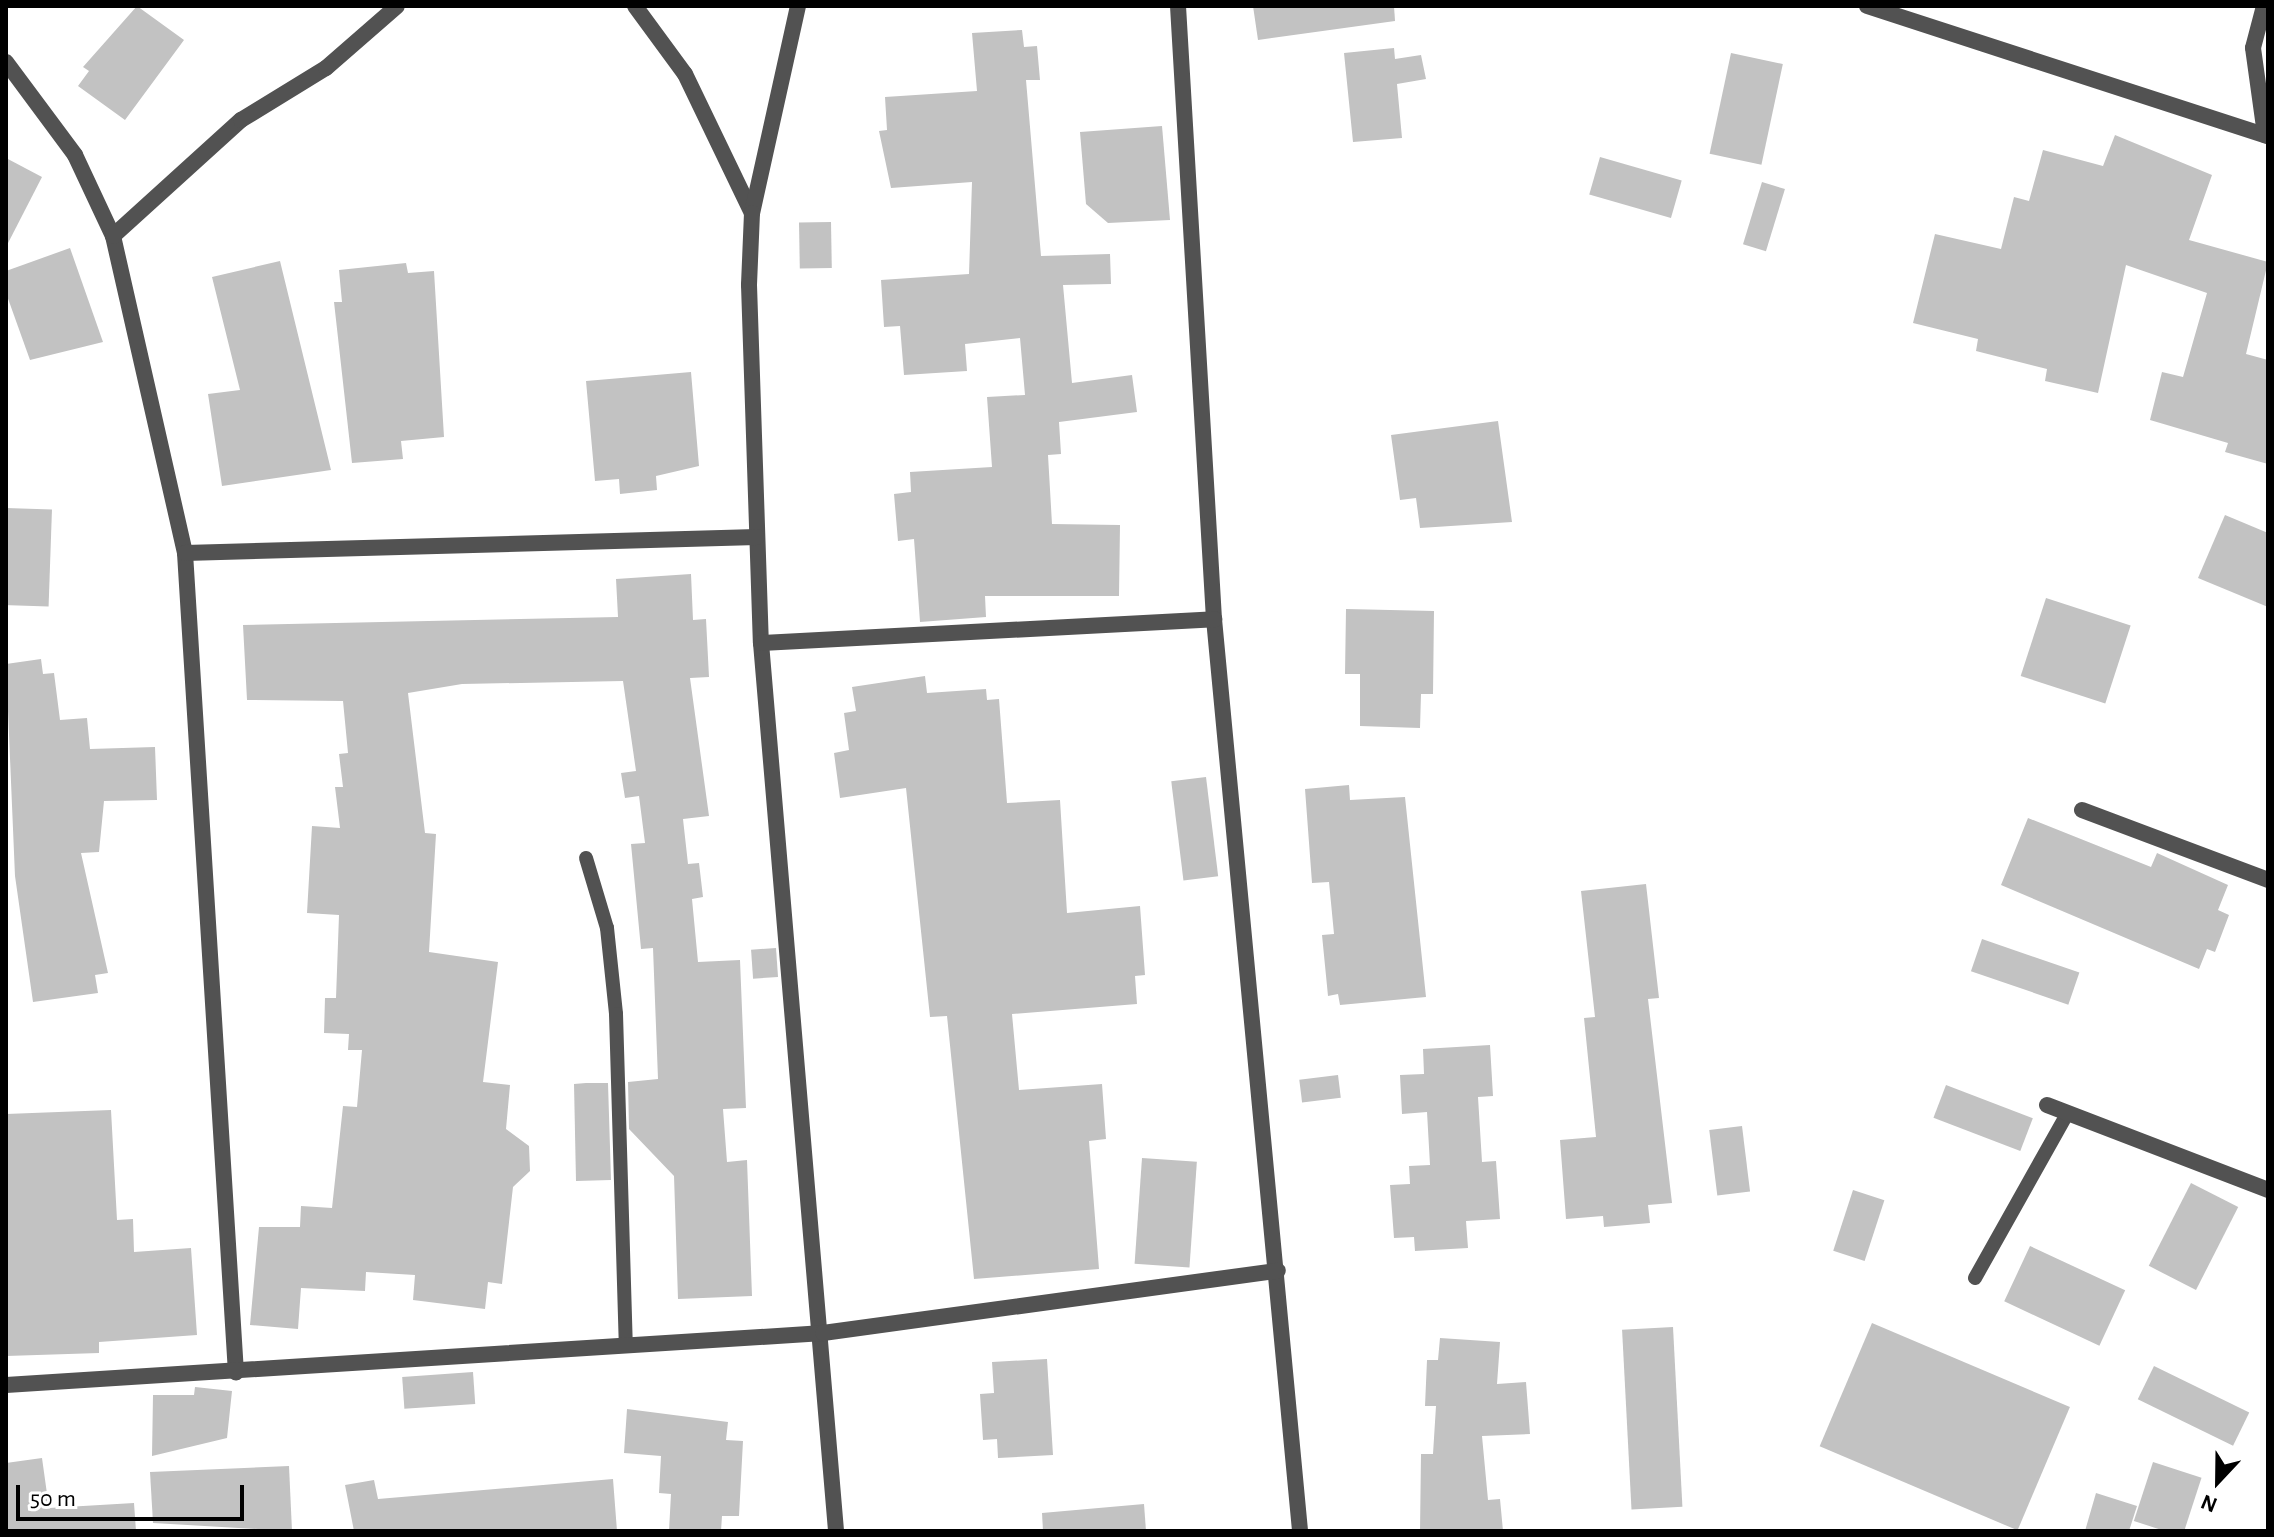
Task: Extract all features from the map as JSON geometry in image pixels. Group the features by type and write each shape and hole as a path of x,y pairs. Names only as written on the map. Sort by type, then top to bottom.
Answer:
{"street":[{"path":"113,236 241,120 326,68 397,6"},
{"path":"635,6 685,74 752,213"},
{"path":"798,6 752,213 757,537 761,643 823,1333 836,1531"},
{"path":"1178,6 1214,619 1278,1271 1300,1531"},
{"path":"1867,6 2266,135 2253,48 2264,6"},
{"path":"6,62 75,155 113,236 185,553 236,1372"},
{"path":"185,553 757,537"},
{"path":"761,643 1214,619"},
{"path":"2082,810 2268,880"},
{"path":"2047,1105 2268,1190"},
{"path":"6,1385 823,1333 1278,1271"}],"lane":[{"path":"586,858 607,928 616,1014 626,1346"},
{"path":"1975,1278 2067,1114"}],"building":[{"path":"137,6 184,40 125,120 78,86 89,71 83,67"},
{"path":"1253,6 1394,6 1395,21 1258,40"},
{"path":"1022,30 1024,47 1037,46 1040,80 1026,80 1041,256 1110,254 1111,284 1063,285 1072,383 1132,375 1137,412 1059,422 1061,454 1048,455 1052,524 1120,525 1119,596 985,596 986,617 920,622 914,539 898,541 894,494 911,492 910,472 992,467 987,397 1025,395 1020,338 965,344 967,371 904,375 900,326 884,327 881,280 969,274 972,182 891,188 879,131 887,130 885,97 977,91 972,33"},
{"path":"1394,48 1395,59 1421,55 1426,79 1397,84 1402,138 1353,142 1344,53"},
{"path":"1731,53 1783,64 1761,165 1710,154"},
{"path":"1162,126 1170,220 1108,223 1086,204 1080,132"},
{"path":"2115,135 2212,175 2189,240 2268,262 2246,354 2268,360 2268,464 2225,452 2228,443 2150,420 2162,372 2183,377 2207,293 2126,265 2098,393 2045,381 2047,369 1976,351 1978,339 1913,323 1935,234 2001,249 2014,197 2029,201 2043,150 2103,166"},
{"path":"1600,157 1682,180 1671,218 1589,194"},
{"path":"6,158 42,177 6,247"},
{"path":"1762,182 1785,189 1766,251 1743,244"},
{"path":"831,222 832,268 800,269 799,223"},
{"path":"70,248 103,342 30,360 6,293 6,271"},
{"path":"280,261 331,470 222,486 208,394 240,390 212,277"},
{"path":"406,263 408,273 434,271 444,437 401,441 403,459 352,463 334,302 342,302 339,270"},
{"path":"691,372 699,466 656,476 657,490 620,494 619,479 595,481 586,381"},
{"path":"1498,421 1512,522 1420,528 1416,498 1400,500 1391,435"},
{"path":"6,508 52,510 49,607 6,605"},
{"path":"2225,515 2268,533 2268,607 2198,578"},
{"path":"691,574 693,620 706,619 709,677 690,678 709,816 683,819 688,864 699,863 703,897 692,899 698,962 740,960 746,1108 723,1109 727,1162 747,1160 752,1296 678,1299 674,1176 629,1129 628,1082 658,1079 653,948 641,949 631,844 645,843 639,796 625,798 621,773 636,771 623,681 462,684 408,693 425,833 436,834 429,952 498,962 483,1082 510,1085 506,1129 529,1146 530,1171 513,1187 502,1284 488,1282 485,1309 413,1300 415,1275 366,1272 365,1291 301,1288 298,1329 250,1325 259,1227 300,1227 301,1206 332,1208 343,1106 357,1107 362,1050 348,1050 349,1034 324,1033 325,998 336,998 339,915 307,913 312,826 340,828 335,787 343,787 339,754 348,753 343,701 247,700 243,625 618,617 616,579"},
{"path":"2046,598 2131,626 2105,703 2021,676"},
{"path":"1346,609 1434,611 1433,694 1421,694 1420,728 1360,726 1360,674 1345,674"},
{"path":"41,659 43,674 54,673 60,720 87,718 90,749 155,747 157,800 104,801 99,852 81,853 108,973 95,975 98,993 33,1002 15,876 6,664"},
{"path":"925,676 927,693 986,689 987,700 999,699 1007,803 1060,800 1067,913 1140,906 1145,975 1135,976 1137,1004 1012,1014 1019,1090 1102,1084 1106,1139 1089,1141 1099,1269 974,1279 947,1016 930,1017 906,788 840,798 834,753 849,750 844,713 856,711 852,687"},
{"path":"1206,777 1218,876 1183,881 1171,781"},
{"path":"1349,785 1350,800 1405,797 1426,997 1340,1005 1338,994 1328,996 1322,935 1334,934 1329,882 1312,883 1305,789"},
{"path":"2028,818 2151,867 2157,853 2228,885 2218,910 2229,915 2215,952 2207,949 2199,969 2001,885"},
{"path":"1646,884 1659,998 1648,999 1672,1203 1648,1205 1650,1223 1604,1227 1603,1216 1566,1219 1560,1140 1596,1137 1584,1018 1595,1017 1581,891"},
{"path":"1982,939 2079,973 2068,1005 1971,971"},
{"path":"776,948 778,977 753,979 751,950"},
{"path":"1490,1045 1493,1096 1478,1097 1482,1162 1496,1161 1500,1219 1466,1221 1468,1248 1415,1251 1414,1237 1394,1238 1390,1185 1410,1184 1409,1166 1430,1165 1427,1112 1402,1114 1400,1075 1424,1074 1423,1049"},
{"path":"1338,1075 1341,1098 1302,1103 1299,1080"},
{"path":"608,1083 611,1180 576,1181 574,1084"},
{"path":"1946,1085 2033,1118 2020,1151 1933,1118"},
{"path":"111,1110 117,1220 133,1219 134,1252 191,1248 197,1335 99,1342 99,1353 6,1356 6,1114"},
{"path":"1742,1126 1750,1192 1717,1196 1709,1130"},
{"path":"1142,1158 1197,1162 1189,1268 1135,1264"},
{"path":"2191,1183 2238,1207 2196,1290 2149,1266"},
{"path":"1853,1190 1884,1200 1865,1261 1833,1251"},
{"path":"2030,1246 2125,1290 2099,1346 2004,1301"},
{"path":"1872,1323 2070,1407 2018,1530 1820,1446"},
{"path":"1673,1327 1682,1507 1631,1509 1622,1330"},
{"path":"1440,1338 1500,1342 1497,1384 1526,1382 1530,1434 1482,1436 1488,1500 1500,1499 1503,1531 1420,1531 1421,1454 1433,1454 1436,1406 1425,1406 1427,1360 1438,1360"},
{"path":"1047,1359 1053,1455 998,1458 997,1439 983,1440 980,1394 994,1393 992,1362"},
{"path":"2154,1366 2249,1412 2233,1446 2138,1399"},
{"path":"473,1372 475,1404 404,1409 402,1377"},
{"path":"195,1387 232,1391 227,1438 152,1456 153,1395 194,1395"},
{"path":"627,1409 728,1422 726,1440 743,1441 739,1516 722,1516 721,1531 669,1531 671,1494 659,1493 661,1456 624,1453"},
{"path":"42,1458 49,1508 134,1503 136,1531 6,1531 6,1463"},
{"path":"2153,1462 2202,1478 2184,1531 2165,1531 2134,1521"},
{"path":"289,1466 292,1531 153,1523 150,1472"},
{"path":"613,1479 617,1531 354,1531 345,1485 374,1480 378,1499"},
{"path":"2096,1493 2137,1506 2129,1531 2085,1531"},
{"path":"1144,1504 1146,1531 1043,1531 1042,1513"}]}
